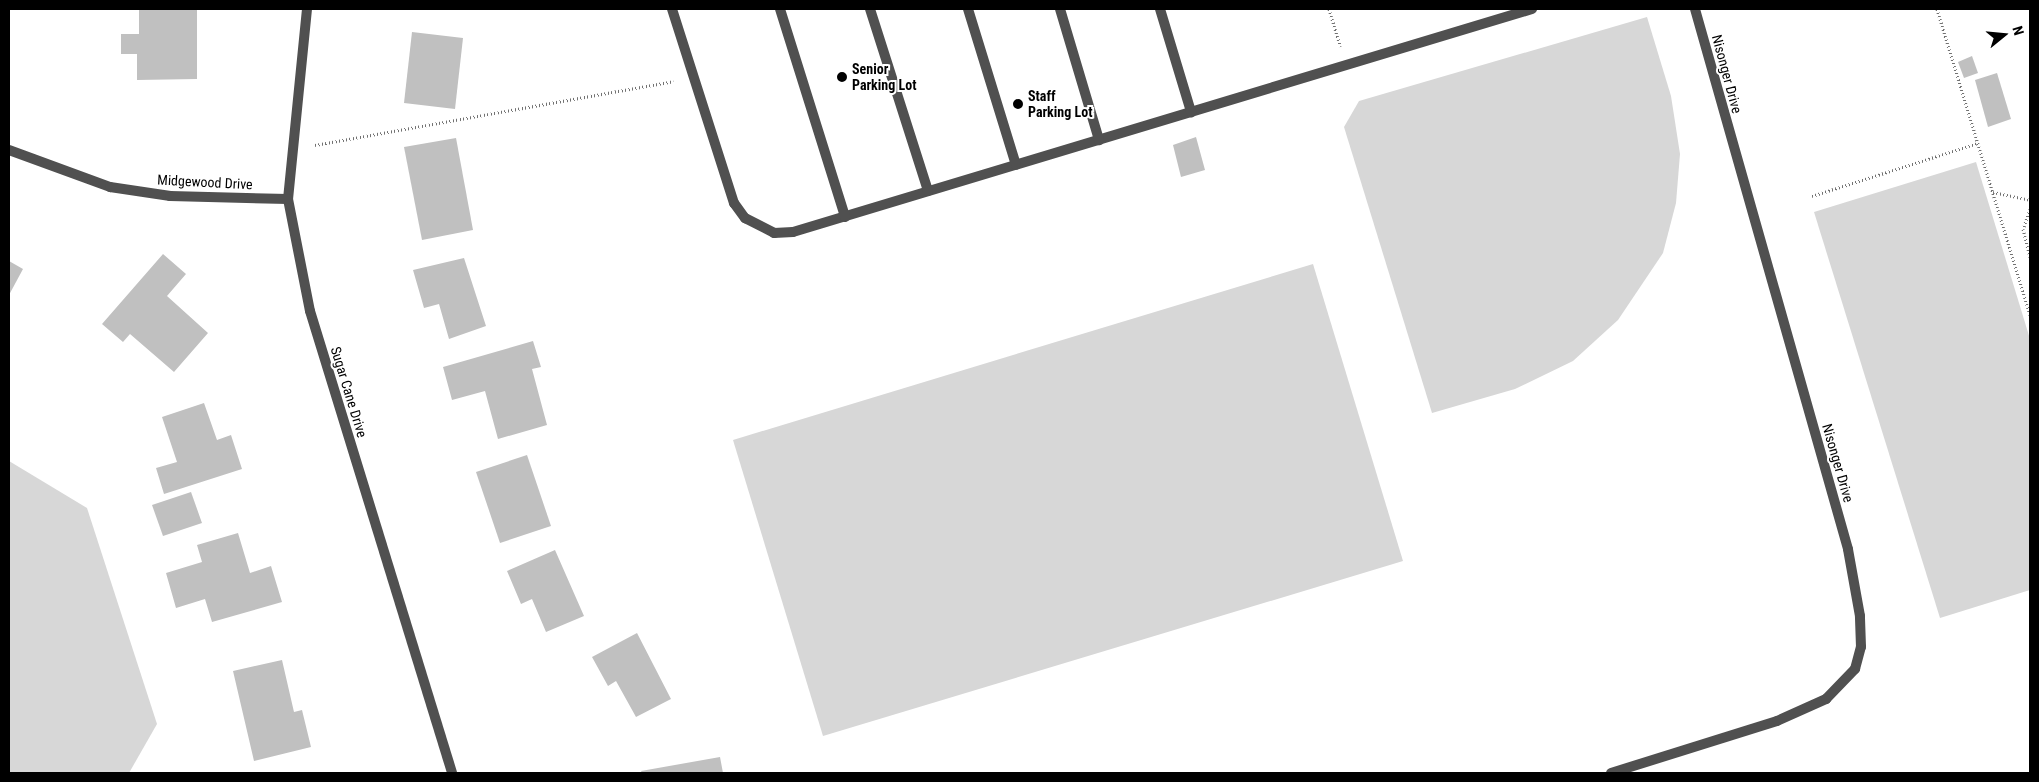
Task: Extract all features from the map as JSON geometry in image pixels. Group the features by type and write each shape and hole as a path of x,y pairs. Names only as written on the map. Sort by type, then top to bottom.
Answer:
{"street":[{"name":"Sugar Cane Drive","path":"307,9 288,199 310,310 452,773"},
{"path":"672,9 726,185 745,218 774,233 845,217 1532,9"},
{"path":"780,9 845,217"},
{"path":"870,9 928,191"},
{"path":"968,9 1016,165"},
{"path":"1060,9 1100,140"},
{"path":"1160,9 1192,112"},
{"name":"Nisonger Drive","path":"1611,773 1777,721 1826,699 1855,669 1861,647 1860,616 1848,549 1695,9"},
{"name":"Midgewood Drive","path":"9,150 110,187 170,196 288,199"}],"path":[{"path":"1329,9 1346,65"},
{"path":"1937,9 2030,315"},
{"path":"312,145 693,77"},
{"path":"1812,196 1978,143"},
{"path":"1993,192 2030,200"},
{"path":"2030,209 2023,228 2030,256"}],"shaded area":[{"path":"1647,17 1671,96 1680,154 1676,203 1663,253 1618,320 1573,361 1515,389 1432,413 1344,127 1359,101"},
{"path":"1976,162 2030,339 2030,590 1940,618 1814,212"},
{"path":"1313,264 1403,561 823,736 733,440"},
{"path":"9,461 87,508 157,724 129,773 9,773"}],"building":[{"path":"139,9 197,9 197,79 137,80 137,54 121,54 121,34 139,34"},
{"path":"412,32 463,38 455,109 404,103"},
{"path":"1972,56 1978,73 1964,78 1958,62"},
{"path":"1997,73 2011,119 1988,127 1975,80"},
{"path":"1196,137 1205,170 1181,177 1173,145"},
{"path":"456,138 473,230 422,240 404,147"},
{"path":"163,254 186,274 167,296 208,333 174,372 130,334 123,342 102,324"},
{"path":"464,258 486,326 449,339 439,304 424,308 413,270"},
{"path":"9,261 23,269 9,295"},
{"path":"533,341 541,367 532,369 547,425 498,439 485,391 452,400 443,367"},
{"path":"204,403 217,440 231,435 242,469 164,494 156,468 177,462 162,417"},
{"path":"527,455 551,526 500,543 476,472"},
{"path":"191,492 202,523 163,536 152,505"},
{"path":"238,533 250,573 271,566 282,602 212,622 205,599 176,608 166,573 202,562 197,545"},
{"path":"555,550 584,616 546,632 532,599 521,604 507,571"},
{"path":"637,633 671,699 636,717 616,681 608,686 592,657"},
{"path":"282,660 294,712 302,710 311,747 254,761 233,671"},
{"path":"720,757 723,773 642,773 641,771"}],"place":[{"name":"Senior Parking Lot","path":"842,77"},
{"name":"Staff Parking Lot","path":"1018,104"}]}
